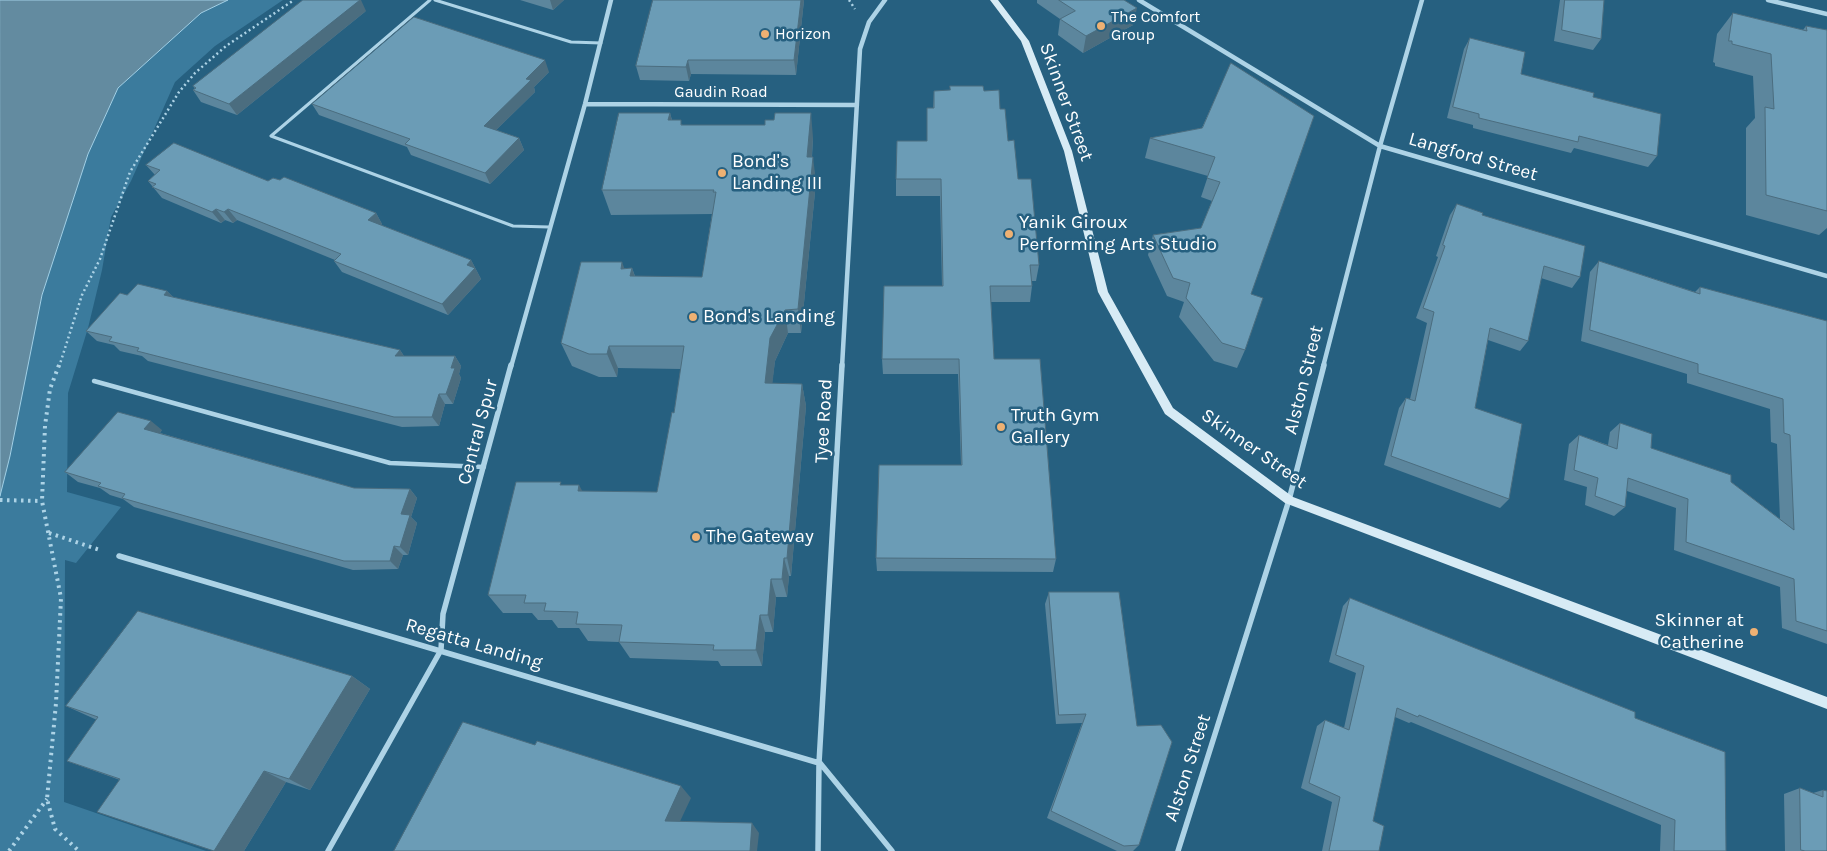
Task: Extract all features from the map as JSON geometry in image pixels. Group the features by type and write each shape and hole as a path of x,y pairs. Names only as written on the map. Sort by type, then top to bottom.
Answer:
{"main road":[{"name":"Skinner Street","path":"994,0 1025,42 1068,151 1103,292 1169,411 1289,500 1827,703"}],"street":[{"name":"Central Spur","path":"328,851 441,650 443,614 549,227 585,104 611,0"},
{"name":"Tyee Road","path":"818,851 819,763 860,49 869,22 885,0"},
{"name":"Langford Street","path":"1139,0 1380,146 1827,276"},
{"name":"Alston Street","path":"1178,851 1289,500 1380,146 1422,0"},
{"path":"1768,0 1827,14"},
{"name":"Gaudin Road","path":"585,104 856,105"},
{"name":"Regatta Landing","path":"119,556 819,763"},
{"path":"819,763 892,851"}],"lane":[{"path":"430,0 271,136 513,226 549,227"},
{"path":"435,0 571,42 601,43"},
{"path":"94,381 390,463 484,468"}],"path":[{"path":"0,500 42,501"},
{"path":"48,533 119,556"},
{"path":"9,851 48,798"}],"shaded area":[{"path":"0,0 228,0 201,13 118,88 88,154 42,295 10,456 0,496"},
{"path":"228,0 283,0 215,46 175,82 131,181 111,217 102,270 88,328 68,393 67,492 121,507 76,563 65,560 64,802 206,851 0,851 0,455 10,456 42,295 88,154 118,88 201,13"}],"building":[{"path":"303,0 360,0 229,104 193,90 196,88 193,86"},
{"path":"653,0 801,0 794,60 688,60 686,67 636,66"},
{"path":"1059,0 1124,0 1137,8 1086,36 1060,19 1075,11"},
{"path":"1565,0 1604,0 1601,39 1562,30"},
{"path":"1733,13 1807,31 1806,26 1827,30 1827,211 1766,195 1765,107 1774,109 1771,54 1732,44 1732,41 1729,41"},
{"path":"414,17 545,60 526,79 531,80 484,126 519,138 485,173 405,144 410,139 312,104"},
{"path":"1470,38 1525,52 1521,74 1594,93 1593,97 1661,114 1657,156 1579,136 1578,142 1479,118 1479,114 1453,107"},
{"path":"1231,63 1314,116 1251,294 1263,298 1245,350 1222,343 1186,298 1190,283 1173,278 1153,235 1201,228 1220,182 1207,178 1215,157 1150,138 1202,128"},
{"path":"950,86 983,86 984,91 999,90 1000,109 1005,109 1008,141 1014,140 1018,179 1031,179 1039,265 1030,265 1032,286 990,286 994,359 1040,359 1056,559 876,558 879,465 962,465 959,359 882,359 884,286 943,286 941,179 896,179 897,141 927,141 927,108 934,108 934,91 950,90"},
{"path":"619,113 670,113 668,120 681,120 681,125 765,125 765,120 774,120 775,113 811,113 807,157 813,157 798,309 785,310 770,338 765,383 802,384 787,558 784,558 782,579 771,579 768,615 760,615 756,650 713,650 714,645 619,642 622,625 576,624 578,612 544,611 546,603 524,603 526,595 488,595 516,482 561,482 560,485 579,485 578,491 657,492 672,412 674,413 684,346 609,346 607,354 589,354 561,343 581,262 622,262 621,269 632,268 630,276 702,277 716,192 713,192 714,190 602,190"},
{"path":"174,143 268,181 273,178 280,180 284,177 376,213 368,220 471,260 467,265 475,268 442,304 334,261 341,254 228,209 224,212 216,209 212,212 152,187 156,184 148,181 160,170 146,165"},
{"path":"1457,204 1483,213 1482,215 1585,246 1580,277 1544,266 1528,341 1490,328 1475,408 1522,424 1509,499 1391,456 1406,398 1415,401 1434,312 1423,308 1445,246 1443,245"},
{"path":"1599,261 1700,294 1700,287 1827,321 1827,631 1796,621 1794,579 1686,542 1688,499 1628,478 1625,507 1595,496 1598,478 1574,470 1579,435 1617,449 1620,423 1652,434 1651,448 1731,475 1731,482 1794,530 1790,435 1784,433 1783,399 1698,373 1698,364 1590,330"},
{"path":"138,284 167,291 164,295 400,350 395,356 455,356 451,368 455,368 446,394 439,394 432,417 394,417 137,351 139,348 109,341 112,337 86,331 120,293 127,295"},
{"path":"118,412 151,421 144,429 354,488 410,489 401,514 410,515 400,547 394,546 390,561 344,561 122,498 125,494 98,486 101,483 65,472"},
{"path":"1049,592 1119,592 1137,726 1161,725 1172,742 1139,845 1124,846 1051,811 1086,714 1059,715"},
{"path":"1350,598 1635,712 1635,718 1725,752 1726,851 1674,851 1675,820 1419,715 1418,717 1397,708 1373,821 1384,826 1379,851 1329,851 1340,797 1309,783 1325,720 1349,730 1364,666 1336,655"},
{"path":"138,611 352,676 289,779 264,771 214,851 97,812 120,779 67,761 98,717 66,706"},
{"path":"463,722 535,745 537,741 681,786 665,821 752,823 750,851 394,851"},
{"path":"1800,788 1823,797 1823,790 1827,791 1827,851 1801,850"}],"place":[{"name":"The Comfort Group","path":"1101,26"},
{"name":"Horizon","path":"765,34"},
{"name":"Bond's Landing III","path":"722,173"},
{"name":"Yanik Giroux Performing Arts Studio","path":"1009,234"},
{"name":"Bond's Landing","path":"693,317"},
{"name":"Truth Gym Gallery","path":"1001,427"},
{"name":"The Gateway","path":"696,537"},
{"name":"Skinner at Catherine","path":"1754,632"}]}
